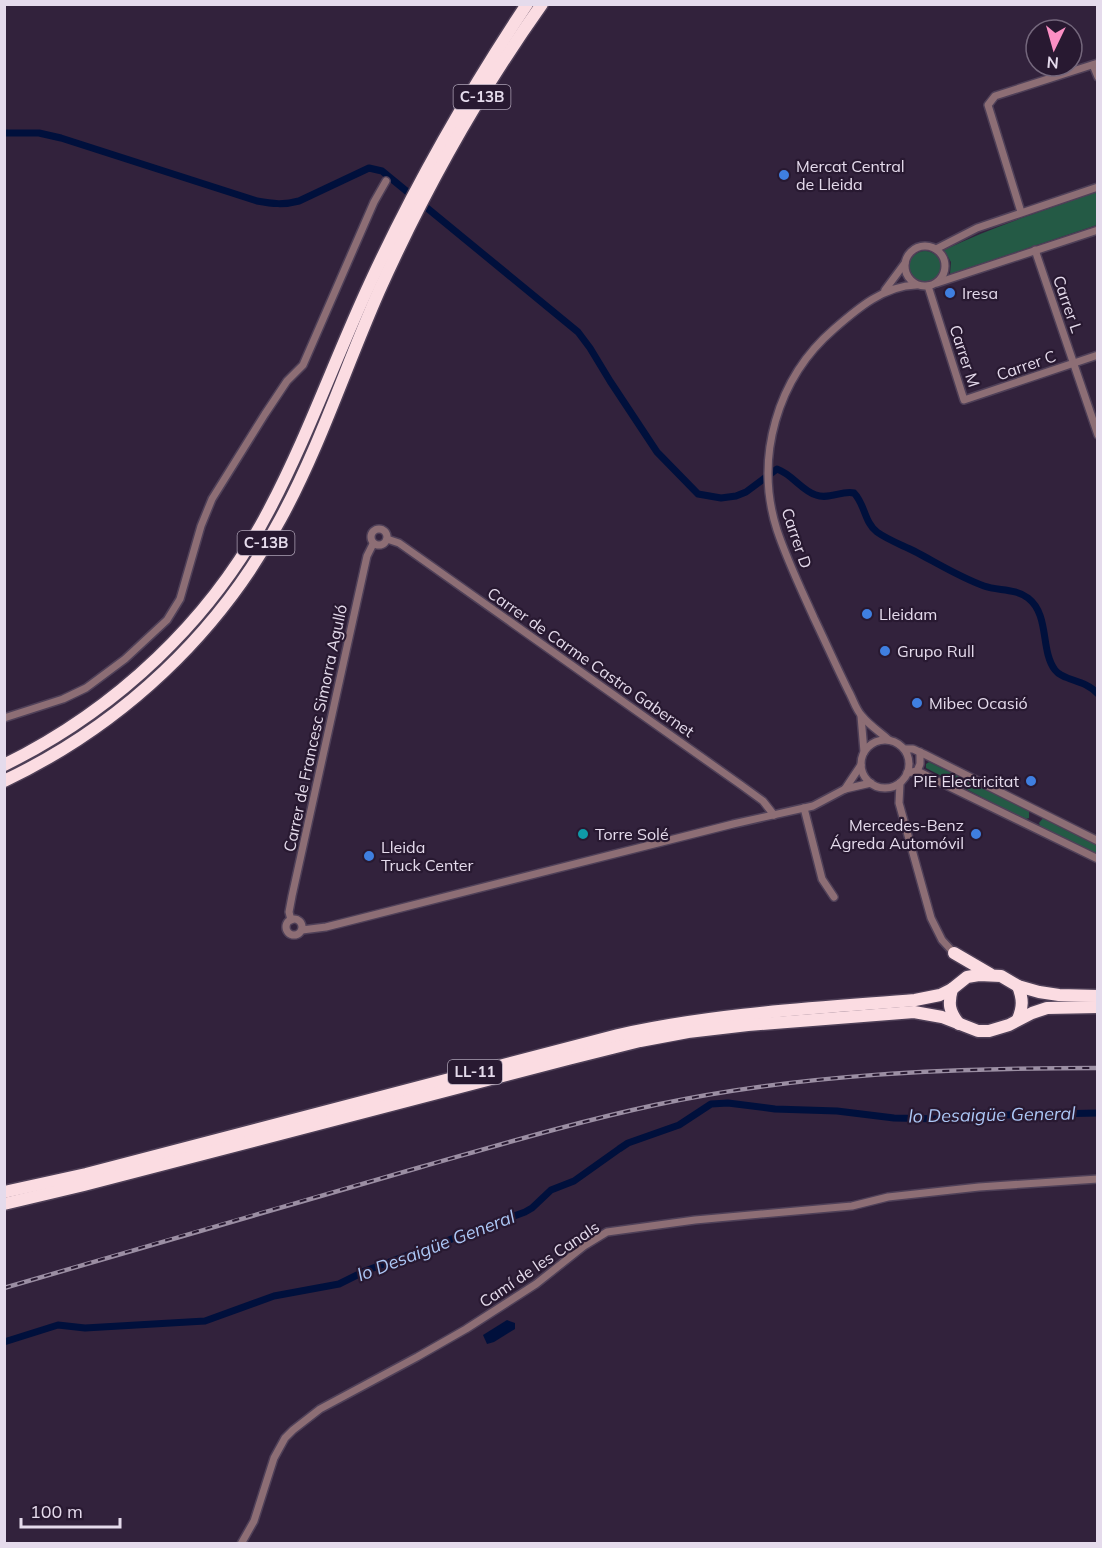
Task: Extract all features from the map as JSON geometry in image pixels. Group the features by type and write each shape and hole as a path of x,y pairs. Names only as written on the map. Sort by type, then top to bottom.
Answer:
{"highway":[{"name":"C-13B","path":"4,765 72,726 140,674 192,622 228,577 257,531 282,484 360,306 423,189 474,86 527,4"},
{"name":"C-13B","path":"423,189 542,4"},
{"name":"C-13B","path":"4,781 67,747 104,723 138,696 189,647 238,586 265,546 294,491 410,214"},
{"path":"954,953 1018,987 1059,995 1098,996"},
{"path":"954,953 958,965 949,1004 951,1013 958,1023"},
{"name":"LL-11","path":"4,1192 95,1171 645,1029 723,1016 915,1000 940,996 967,977 991,974"},
{"path":"1018,987 1023,1007 1018,1019"},
{"name":"LL-11","path":"4,1204 568,1059 669,1036 748,1025 901,1012 934,1015 978,1031 989,1031 1047,1008 1098,1007"}],"street":[{"path":"1021,212 988,105 995,96 1095,64 1098,77"},
{"path":"4,718 63,699 86,688 124,659 167,620 180,599 205,514 265,414 287,381 303,365 374,202 386,181"},
{"path":"936,249 976,228 1098,187"},
{"path":"937,283 944,273 945,266 941,254 936,249 927,246 916,248 907,257 905,263 907,276 916,285 928,286 1098,230"},
{"name":"Carrer L","path":"1035,250 1098,435"},
{"name":"Carrer D","path":"884,292 905,263"},
{"name":"Carrer D","path":"889,740 861,716 840,676 777,530 767,470 775,418 793,379 824,337 884,292 900,286 916,285"},
{"name":"Carrer M","path":"928,286 964,400"},
{"name":"Carrer C","path":"964,400 1098,355"},
{"path":"375,530 383,530 387,539 380,546 373,544 370,536 375,530"},
{"name":"Carrer de Carme Castro Gabernet","path":"387,539 399,543 731,778 763,801 774,815"},
{"name":"Carrer de Francesc Simorra Agulló","path":"291,920 289,912 292,896 367,556 373,544"},
{"name":"Carrer D","path":"861,716 864,752"},
{"path":"845,789 861,765 864,752 875,742 889,740 896,742 904,749 909,758 908,773 900,783 889,788 882,788"},
{"path":"904,749 920,752 1098,841"},
{"path":"917,771 920,764 920,752"},
{"path":"861,765 864,775 871,783 882,788 899,803"},
{"path":"908,773 917,771 1098,859"},
{"path":"302,930 299,920 291,920 286,926 288,934 296,936 302,930 326,927 804,808 821,803 845,789 871,783"},
{"path":"900,783 899,803 931,918 942,940 954,953"},
{"path":"804,808 822,879 834,897"},
{"path":"1031,826 1038,811"},
{"name":"Camí de les Canals","path":"241,1544 254,1521 274,1458 285,1438 293,1430 329,1404 459,1333 536,1284 584,1246 607,1232 695,1220 852,1206 888,1197 1098,1179"}],"green space":[{"path":"1097,192 1097,225 950,274 951,262 944,250 1001,226"},
{"path":"925,251 936,256 941,267 936,278 925,283 914,278 909,267 914,256"},
{"path":"929,762 1016,804 1018,802 1029,809 1029,818 1023,820 1011,815 1012,813 926,768"},
{"path":"1044,817 1059,822 1058,825 1097,845 1097,855 1054,833 1052,835 1041,829 1039,823"}],"water":[{"path":"507,1320 515,1323 515,1329 487,1344 483,1335"}],"waterway":[{"path":"4,133 39,133 61,138 257,201 273,203 299,201 369,168 382,171 578,332 657,452 698,494 721,498 736,496 746,492 777,469 816,495 854,493 869,523 881,535 975,582 989,588 1012,591 1028,598 1035,605 1039,614 1050,662 1055,670 1063,676 1087,685 1098,694"},
{"name":"lo Desaigüe General","path":"4,1342 58,1325 85,1328 205,1321 274,1296 339,1284 365,1271 525,1212 551,1190 574,1181 628,1143 679,1125 711,1104 728,1103 775,1109 837,1111 894,1118 943,1119 1098,1113"}],"railway":[{"path":"4,1288 508,1142 655,1105 764,1086 875,1075 986,1069 1098,1068"}],"place":[{"name":"Mercat Central de Lleida","path":"784,175"},
{"name":"Iresa","path":"950,293"},
{"name":"Lleidam","path":"867,614"},
{"name":"Grupo Rull","path":"885,651"},
{"name":"Mibec Ocasió","path":"917,703"},
{"name":"PIE Electricitat","path":"1031,781"},
{"name":"Torre Solé","path":"583,834"},
{"name":"Mercedes-Benz Ágreda Automóvil","path":"976,834"},
{"name":"Lleida Truck Center","path":"369,856"}]}
